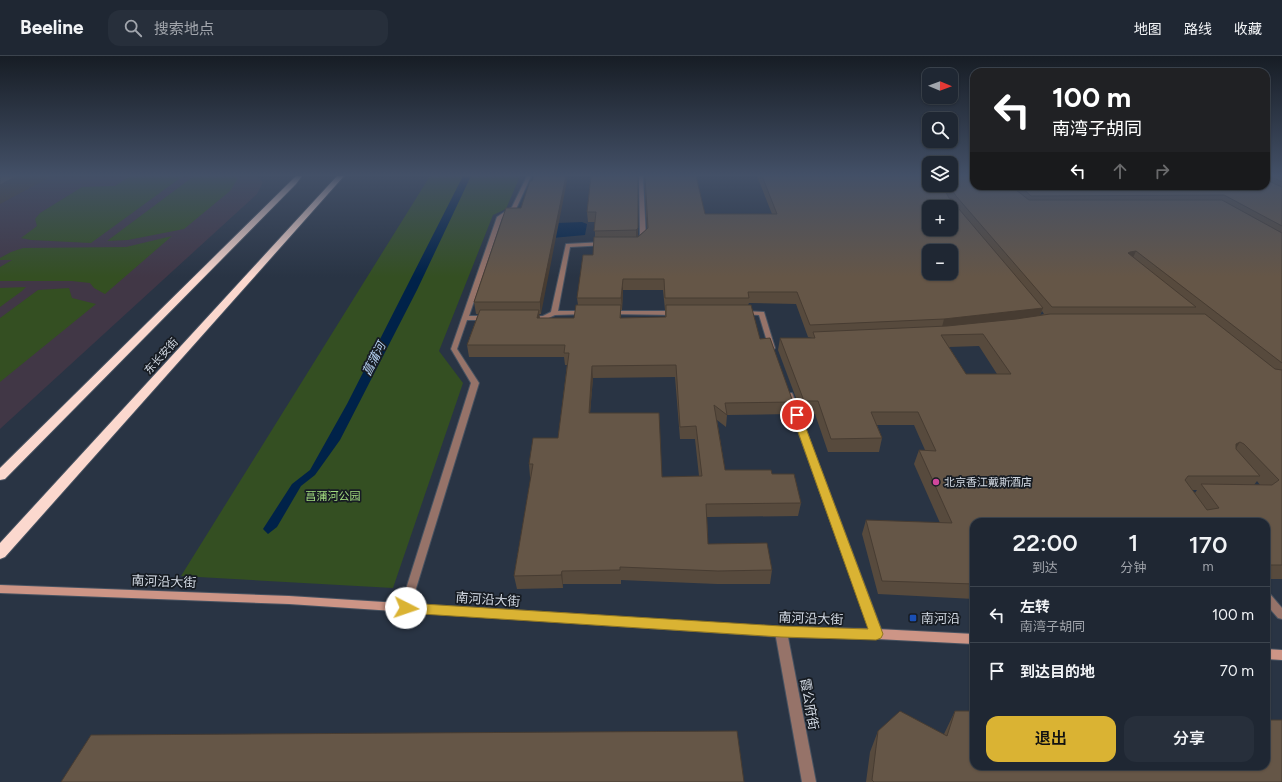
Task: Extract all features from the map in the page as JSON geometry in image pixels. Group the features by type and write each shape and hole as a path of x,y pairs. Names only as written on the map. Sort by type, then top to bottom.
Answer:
{"highway":[{"path":"0,476 267,210"},
{"name":"东长安街","path":"0,553 310,210"}],"main road":[{"name":"南河沿大街","path":"0,589 289,600 781,632 876,634 970,639"},
{"path":"1270,654 1282,655"}],"street":[{"path":"406,608 475,383 454,349 500,217 511,210"},
{"path":"631,244 638,244 643,240 642,210"},
{"path":"554,313 568,245 609,244"},
{"path":"731,313 762,312 774,342 776,357"},
{"path":"520,318 544,318 554,313 685,313"},
{"path":"464,318 496,318"},
{"path":"787,387 876,634"},
{"path":"1270,602 1282,615"},
{"name":"霞公府街","path":"781,632 809,782"}],"shaded area":[{"path":"0,210 240,210 0,429"}],"green space":[{"path":"45,210 136,210 91,243 31,240 21,238 37,226 35,219"},
{"path":"149,210 207,210 184,229 128,240 107,241"},
{"name":"菖蒲河公园","path":"409,210 504,210 493,215 439,351 463,383 393,588 181,576"},
{"path":"172,236 105,294 94,288 90,283 72,281 0,281 0,267 12,260 0,260 0,258 23,248 126,247"},
{"path":"26,287 22,291 0,307 0,288"},
{"path":"69,288 72,298 96,304 0,382 0,318 38,290"}],"water":[{"name":"菖蒲河","path":"446,210 455,210 417,290 340,440 315,475 301,486 277,527 268,534 263,529 292,484 310,470 347,404"},
{"path":"582,222 587,224 585,235 552,238 557,223"}],"building":[{"path":"505,210 559,210 540,302 474,302"},
{"path":"587,210 638,210 638,228 636,230 594,231 596,212 587,212"},
{"path":"647,210 704,210 705,214 777,214 775,210 922,210 922,236 958,236 958,210 960,210 1043,308 944,319 810,325 797,292 748,292 749,298 665,298 664,279 623,279 621,298 577,298 583,255 593,255 594,237 638,237 648,228"},
{"path":"968,210 1240,210 1282,233 1282,363 1136,251 1128,253 1196,307 1052,307"},
{"path":"1252,210 1282,210 1282,226"},
{"path":"576,305 621,305 620,318 666,317 666,305 751,305 760,339 770,338 793,402 725,403 727,415 714,405 725,470 771,470 772,474 794,474 801,503 706,504 708,544 767,543 772,570 718,571 620,567 620,570 562,571 561,575 514,576 533,464 529,464 533,438 558,438 569,353 564,353 565,345 467,345 480,310 539,310 537,318 574,318","holes":["676,365 680,427 696,426 702,476 662,477 659,413 589,413 592,366"]},
{"path":"1050,314 1205,314 1275,369 1282,370 1282,565 1270,565 1270,518 970,518 970,584 882,581 866,520 952,523 919,450 936,451 918,412 871,412 882,438 831,439 818,401 804,401 780,338 815,338 813,332 947,326","holes":["983,334 1011,374 966,374 941,335","1240,442 1244,444 1279,480 1272,485 1201,484 1219,508 1207,510 1185,480 1188,476 1260,476 1236,449 1236,444"]},
{"path":"900,711 947,736 955,711 970,711 970,770 1270,770 1270,720 1282,720 1282,782 874,782 872,780 878,731"},
{"path":"737,731 744,782 61,782 91,735"}],"place":[{"name":"北京香江戴斯酒店","path":"936,482"},
{"name":"南河沿","path":"913,618"}],"route":[{"path":"406,608 781,632 876,634 797,415"}]}
